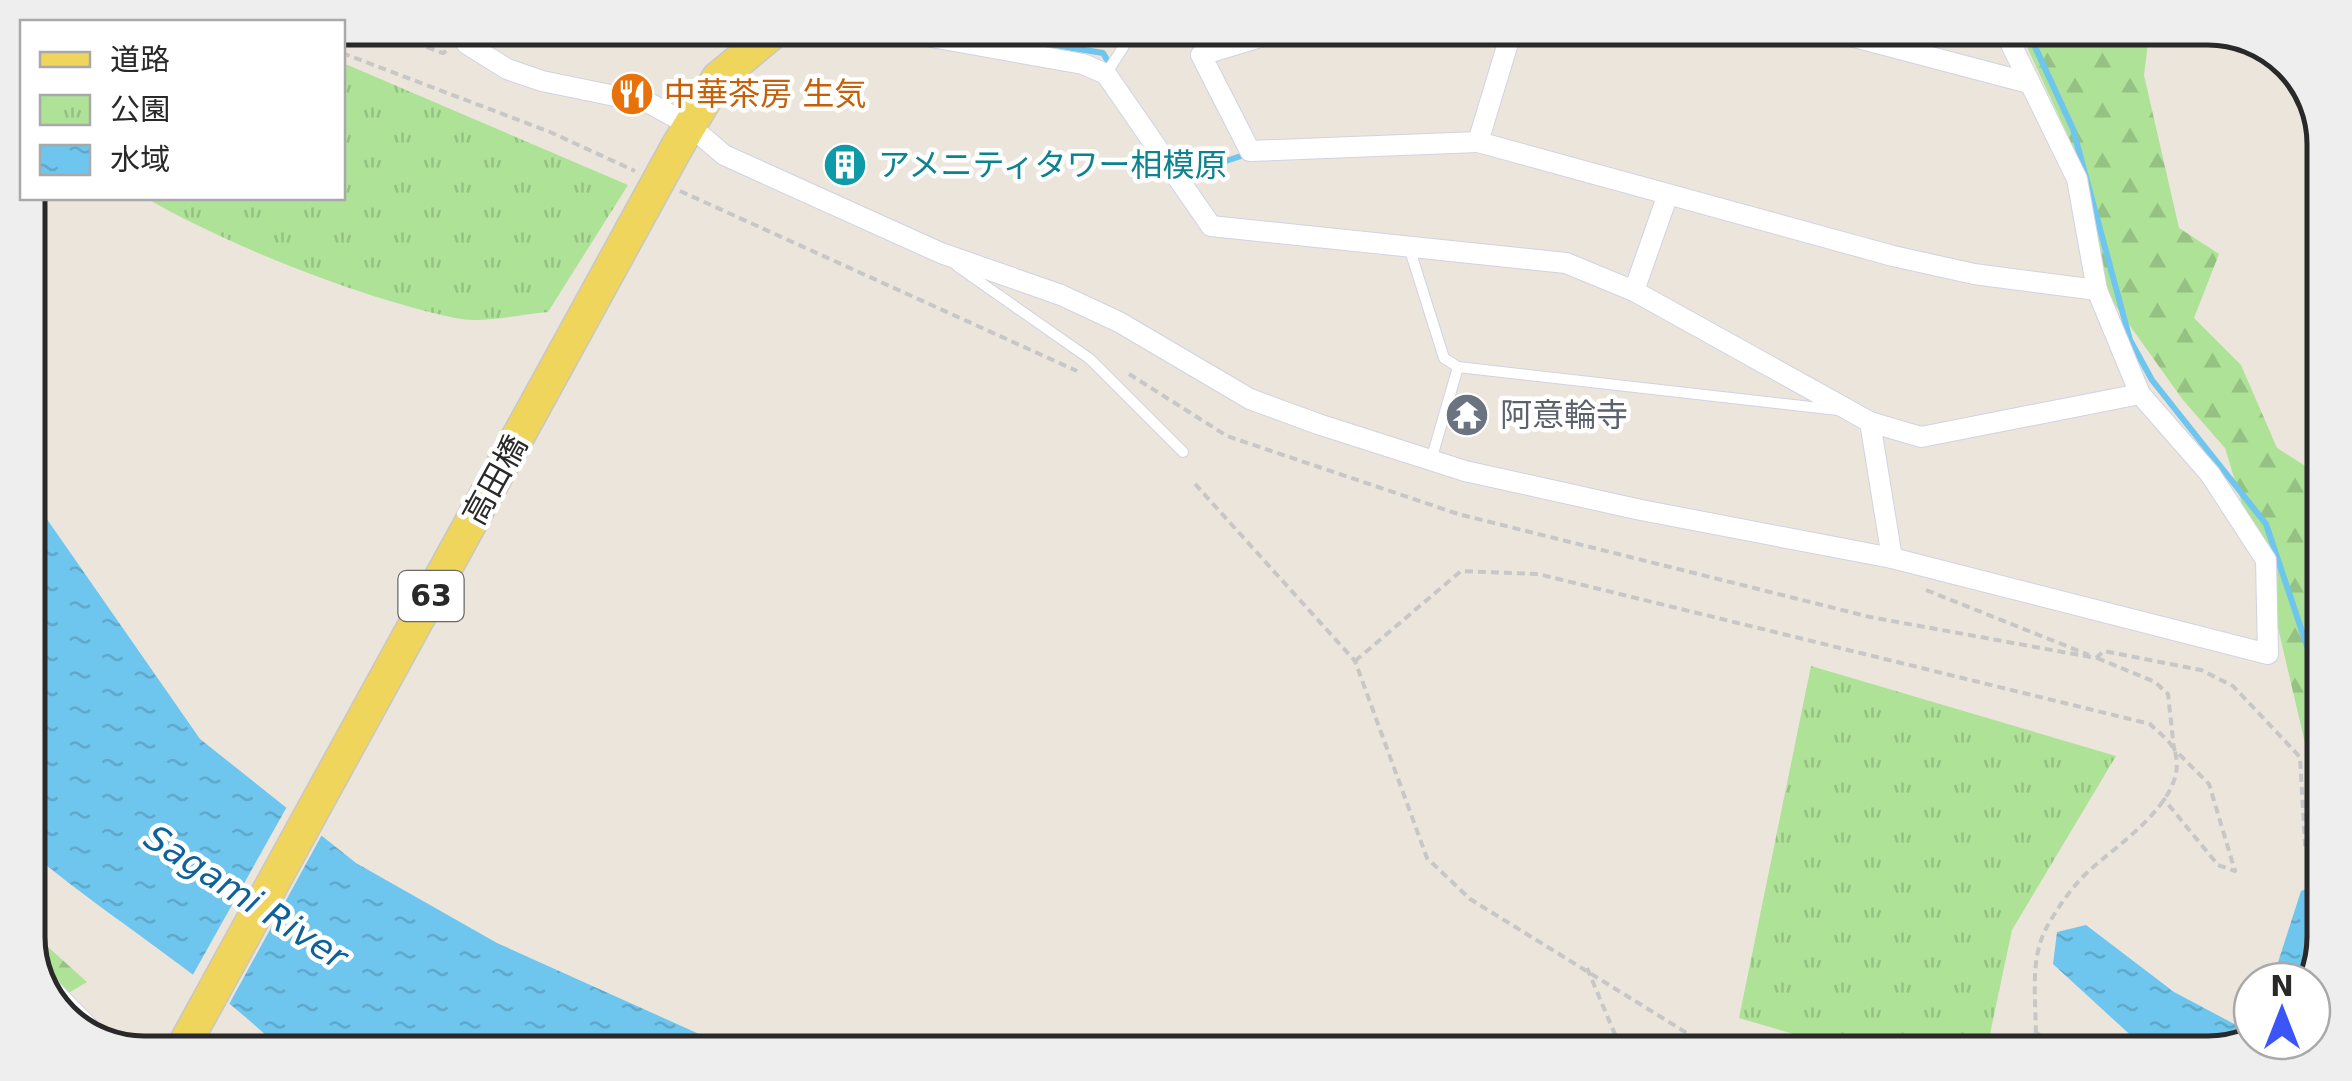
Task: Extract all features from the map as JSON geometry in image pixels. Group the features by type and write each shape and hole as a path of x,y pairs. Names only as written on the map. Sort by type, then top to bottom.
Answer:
{"main road":[{"name":"63","path":"683,136 718,78 756,45"},
{"name":"高田橋","path":"189,1036 683,136"}],"street":[{"path":"470,45 507,69 542,82 649,103 683,136 941,253 1061,295 1120,322 1250,400 1465,470 1641,510 1892,558 2268,654 2266,560 2210,474 2140,394 2097,290 2077,179 2011,45"},
{"path":"976,45 1112,68 1211,226 1566,262 1634,291 1870,422 1921,438 2140,394"},
{"path":"1234,45 1201,55 1250,151 1478,142 1667,197 1958,270 2097,290"},
{"path":"1478,142 1508,45"},
{"path":"1886,45 2029,82"},
{"path":"1634,291 1667,197"},
{"path":"1870,422 1892,558"}],"lane":[{"path":"1112,68 1125,45"},
{"path":"1408,244 1444,358 1458,368 1847,410"},
{"path":"941,253 988,291 1090,359 1183,452"},
{"path":"1432,457 1458,368"}],"path":[{"path":"423,45 444,53"},
{"path":"345,54 534,125 650,178"},
{"path":"668,186 1082,373 1090,359 1108,362 1227,436 1458,514 1870,617 2096,658"},
{"path":"1195,484 1356,661 1427,858 1470,898 1693,1036"},
{"path":"1356,661 1461,571 1538,574 2150,724 2210,784 2235,872 2218,865 2163,798"},
{"path":"1924,589 2155,682 2168,694 2177,770 2154,816 2086,873 2046,927 2034,967 2037,1036"},
{"path":"2096,658 2104,650 2202,670 2233,686 2300,758 2307,846"},
{"path":"1587,968 1616,1036"},
{"path":"2037,1033 2040,1036"}],"green space":[{"path":"2026,45 2148,45 2144,75 2179,228 2219,254 2194,318 2241,365 2277,448 2307,467 2307,751 2271,598 2225,448 2183,400 2103,288 2096,234 2069,138"},
{"path":"345,64 628,185 548,312 477,320 379,298 296,268 150,200 345,200"},
{"path":"1811,666 2116,756 2012,930 1990,1036 1800,1036 1739,1018"},
{"path":"45,944 87,982 64,996 50,969"}],"water":[{"name":"Sagami River","path":"45,516 200,739 356,863 497,943 704,1036 266,1036 217,993 45,864"},
{"path":"2307,889 2303,961 2278,961 2301,891"},
{"path":"2086,925 2174,992 2232,1023 2232,1033 2131,1036 2053,964 2057,932"}],"pier":[{"path":"289,803 324,831 227,1008 190,980"}],"waterway":[{"path":"1054,45 1103,53 1112,68"},
{"path":"2034,45 2073,129 2130,340 2152,380 2266,524 2307,646"},
{"path":"1183,169 1187,174 1241,156"}],"place":[{"name":"中華茶房 生気","path":"632,94"},
{"name":"アメニティタワー相模原","path":"845,165"},
{"name":"阿意輪寺","path":"1467,415"}]}
